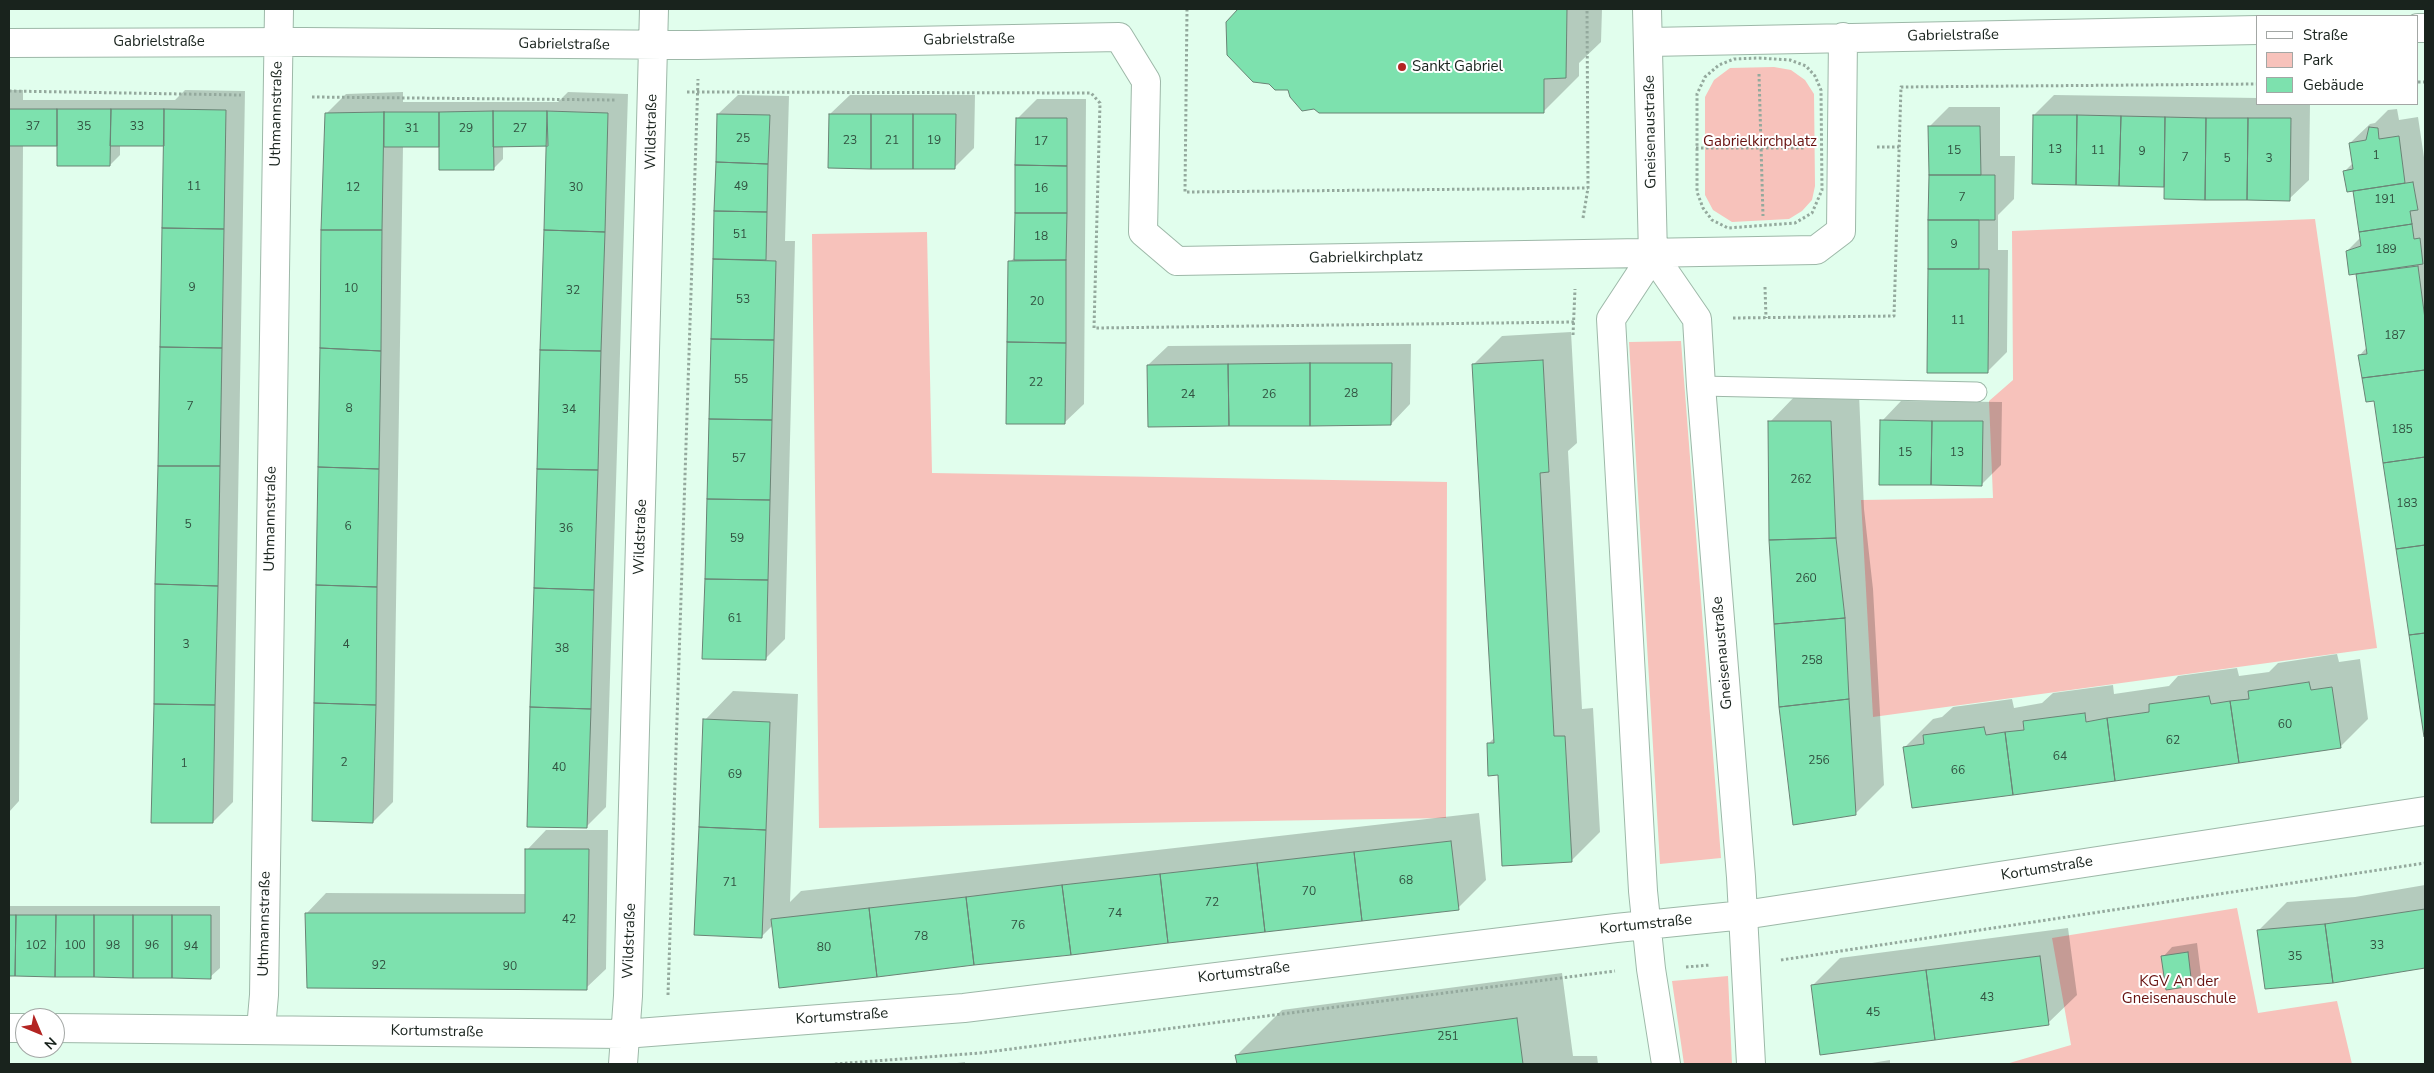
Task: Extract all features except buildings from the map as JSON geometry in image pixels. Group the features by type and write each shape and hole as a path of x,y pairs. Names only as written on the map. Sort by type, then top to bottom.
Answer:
{"street":[{"name":"Uthmannstraße","path":"261,1029 264,976 279,9"},
{"name":"Wildstraße","path":"623,1064 628,996 654,9"},
{"name":"Gneisenaustraße","path":"1647,9 1653,254"},
{"name":"Gabrielstraße","path":"1649,42 1759,49 1843,38 2256,30"},
{"name":"Gabrielstraße","path":"9,43 279,42 697,45 1119,37"},
{"name":"Gabrielkirchplatz","path":"1119,37 1146,82 1143,232 1177,261 1653,254 1763,240 1816,250 1841,231 1832,148 1843,38"},
{"path":"1666,1064 1647,925 1611,319 1653,254 1697,319"},
{"name":"Gneisenaustraße","path":"1697,319 1744,915 1751,1064"},
{"name":"Kortumstraße","path":"65,1028 624,1034 964,1008 1647,925 1744,915 2425,811"}],"lane":[{"path":"1701,386 1978,392"}],"path":[{"path":"1188,9 1185,192 1588,188"},
{"path":"666,1031 698,91 697,45"},
{"path":"1759,49 1766,318"},
{"path":"1759,49 1806,66 1815,76 1821,90 1832,148 1822,190 1812,213 1763,240 1728,228 1712,220 1703,208 1697,192 1696,148 1697,94 1705,77 1719,65 1759,49"},
{"path":"1697,319 1894,316 1901,87 2256,84"},
{"path":"9,91 254,95 278,98 624,100 698,91 1091,93 1100,103 1094,328 1572,323 1611,319"},
{"path":"1696,148 1899,147"},
{"path":"628,996 677,994"}],"green space":[{"name":"Gabrielkirchplatz","path":"1774,67 1791,70 1805,80 1814,94 1815,186 1812,200 1802,211 1789,219 1732,222 1713,210 1705,195 1705,97 1714,80 1730,68"},
{"path":"2315,219 2377,648 1873,717 1861,500 1993,498 1989,401 2013,380 2012,231"},
{"path":"927,232 932,473 1447,482 1446,818 819,828 812,234"},
{"path":"1681,341 1721,858 1660,864 1629,342"},
{"name":"KGV An der Gneisenauschule","path":"2237,908 2258,1013 2337,1001 2352,1064 2006,1064 2071,1045 2052,938"},
{"path":"1728,976 1732,1064 1684,1064 1672,981"}],"place":[{"name":"Sankt Gabriel","path":"1402,67"}]}
